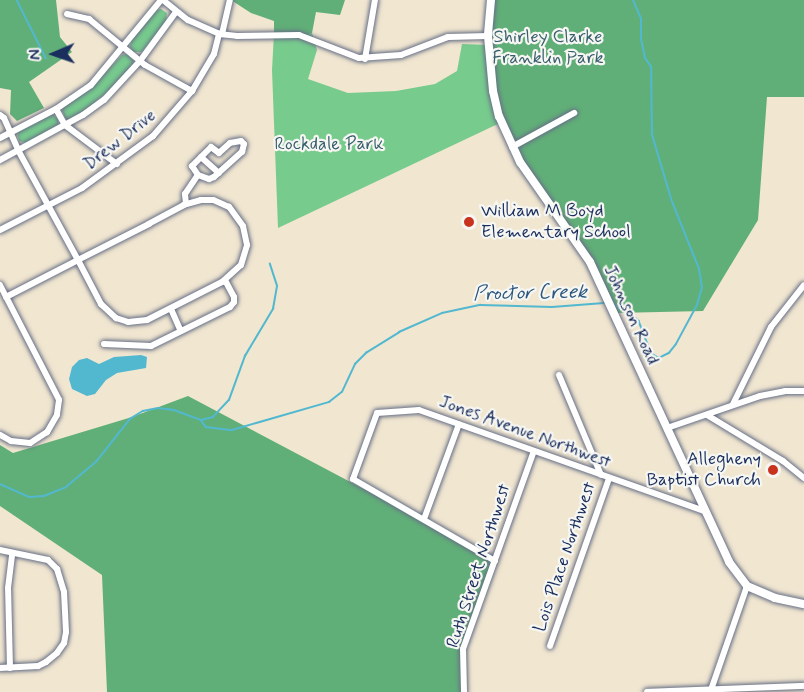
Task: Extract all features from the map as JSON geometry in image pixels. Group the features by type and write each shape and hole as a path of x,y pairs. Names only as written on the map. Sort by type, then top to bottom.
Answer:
{"street":[{"path":"0,138 56,109 91,85 162,0 176,12 221,34 299,35 345,55 365,58 401,55 448,37 488,36"},
{"name":"Drew Drive","path":"0,230 82,188 153,136 192,91 214,54 230,0"},
{"path":"365,58 375,0"},
{"name":"Johnson Road","path":"491,0 488,36 493,92 512,147 531,180 583,250 729,562 747,586 775,598 804,604"},
{"path":"0,159 65,125 104,100 140,61 176,12"},
{"path":"67,14 89,19 140,61 192,91"},
{"path":"56,109 65,125 117,164"},
{"path":"512,147 574,113"},
{"path":"0,115 11,132 18,150 78,260 100,304 116,318 128,322 147,320 234,274 245,257 247,245 243,226 229,207 220,202 201,200 186,204 78,260 6,297"},
{"path":"241,141 244,144 242,152 219,173 209,179 198,175 192,165 211,147 219,153 230,143 241,141"},
{"path":"201,157 219,173"},
{"path":"186,204 185,194 198,175"},
{"path":"104,344 145,347 181,331 234,302 225,279"},
{"path":"0,285 59,400 57,415 47,432 30,443 11,441 0,435"},
{"path":"733,404 771,327 804,285"},
{"path":"171,309 181,331"},
{"name":"Lois Place Northwest","path":"559,375 601,475"},
{"path":"667,428 733,404 785,391 804,391"},
{"name":"Jones Avenue Northwest","path":"424,519 353,479 377,413 419,410 705,511"},
{"path":"707,415 783,461 804,478"},
{"path":"459,424 424,519 495,561"},
{"name":"Ruth Street Northwest","path":"464,692 463,649 534,451"},
{"name":"Lois Place Northwest","path":"550,646 609,478"},
{"path":"0,550 48,560 57,569 64,592 66,632 64,643 46,662 38,666 0,668"},
{"path":"10,668 8,588 12,553"},
{"path":"711,690 747,586"},
{"path":"647,692 804,686"}],"green space":[{"path":"0,0 56,0 60,37 72,52 29,82 44,108 17,121 10,114 11,90 0,88"},
{"path":"231,0 345,0 340,15 316,12 312,33 304,36 274,33 274,21 251,13"},
{"name":"Shirley Clarke Franklin Park","path":"493,0 804,0 804,97 767,97 758,220 703,311 616,313 600,280 510,143 488,67"},
{"path":"161,9 167,13 166,21 142,52 133,52 130,47 131,41 156,10"},
{"name":"Rockdale Park","path":"274,33 303,36 312,33 317,50 308,79 348,93 396,91 435,84 457,71 462,44 488,45 502,122 278,228 272,70"},
{"path":"127,54 133,60 133,64 112,88 83,112 69,120 65,118 62,110 64,106 91,88 122,55"},
{"path":"52,114 58,119 58,126 26,143 19,141 17,132"},
{"path":"188,396 496,559 464,650 465,692 107,692 102,575 0,506 0,445 13,453 132,417"}],"water":[{"path":"141,355 147,357 146,368 117,373 106,380 95,394 87,396 72,389 69,379 72,367 79,360 87,358 99,364 114,357"}],"waterway":[{"path":"17,0 46,58"},
{"name":"Proctor Creek","path":"612,304 628,311 639,321 651,353 659,358 669,353 676,344 697,305 702,288 699,269 672,202 652,135 651,67 645,58 641,39 641,19 633,0"},
{"path":"201,420 213,417 229,400 245,356 273,309 277,286 270,264"},
{"name":"Proctor Creek","path":"0,484 29,497 44,496 66,487 96,462 130,419 143,411 158,408 174,410 201,420 206,427 232,430 329,402 342,392 355,364 366,353 399,332 442,313 480,305 552,307 604,303"}],"place":[{"name":"William M Boyd Elementary School","path":"469,222"},
{"name":"Allegheny Baptist Church","path":"773,470"}]}
